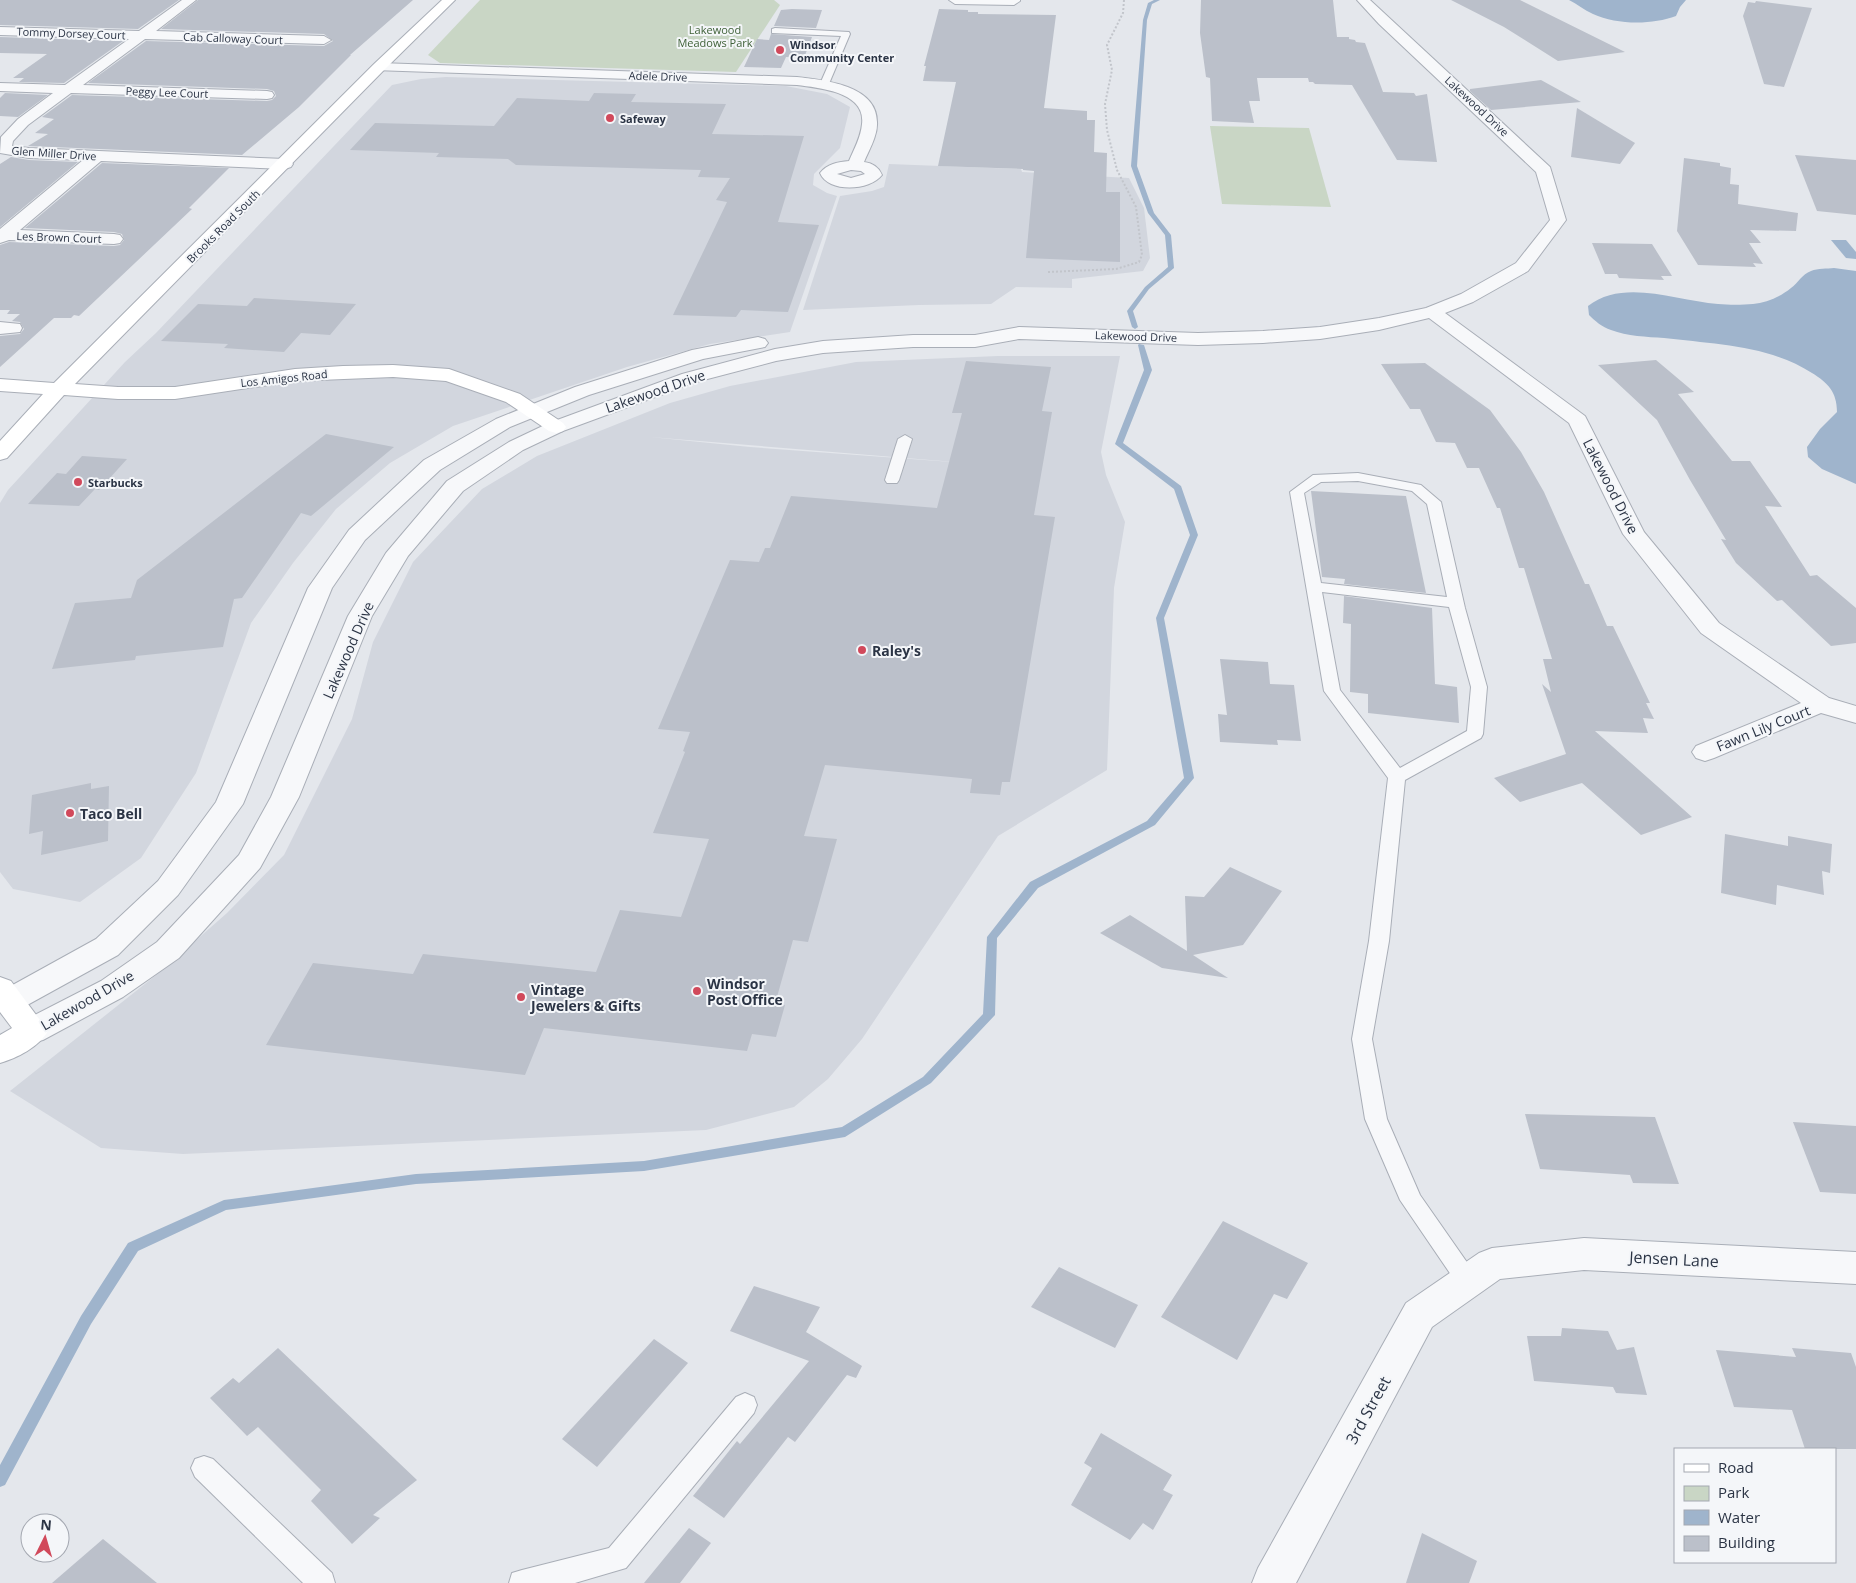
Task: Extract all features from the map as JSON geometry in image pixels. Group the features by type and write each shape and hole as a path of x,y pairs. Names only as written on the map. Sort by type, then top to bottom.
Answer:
{"street":[{"name":"Glen Miller Drive","path":"190,0 23,122 6,140 4,149 29,153 285,164"},
{"name":"Brooks Road South","path":"0,454 58,390 285,164 379,67 449,0"},
{"path":"955,0 1014,1"},
{"name":"Lakewood Drive","path":"3,999 108,947 168,888 228,804 266,720 320,588 357,535 432,465 502,423 544,419 775,355 823,347 913,340 974,341 1019,333 1198,339 1264,337 1320,333 1379,324 1432,312 1468,298 1522,267 1558,220 1544,170 1448,79 1384,22 1364,0"},
{"name":"Tommy Dorsey Court","path":"0,31 142,35"},
{"name":"Cab Calloway Court","path":"142,35 324,40"},
{"name":"Adele Drive","path":"379,67 825,84 862,100 870,111 870,124 855,165"},
{"name":"Peggy Lee Court","path":"0,87 267,95"},
{"path":"2,236 98,156"},
{"name":"Les Brown Court","path":"2,236 114,239"},
{"name":"Lakewood Drive","path":"1432,312 1578,420 1634,534 1710,628 1820,704 1856,715"},
{"name":"Los Amigos Road","path":"0,385 118,393 175,393 295,375 393,371 449,375 512,398 544,419"},
{"name":"Lakewood Drive","path":"0,1051 32,1031 112,989 168,950 250,861 285,797 360,616 398,552 455,486 516,446 544,419"},
{"name":"Fawn Lily Court","path":"1705,752 1820,704"},
{"path":"3,999 32,1031"},
{"name":"Jensen Lane","path":"1480,1272 1584,1254 1856,1268"},
{"name":"3rd Street","path":"1274,1583 1419,1316 1480,1272"}],"lane":[{"path":"776,31 846,34 825,84"},
{"path":"892,480 905,439"},
{"path":"1397,777 1475,734 1479,687 1456,603 1434,502 1416,488 1358,478 1318,478 1297,492 1332,692 1397,777 1379,941 1362,1039 1376,1119 1411,1200 1480,1272"},
{"path":"1314,587 1456,603"},
{"path":"522,1583 617,1559 744,1405"},
{"path":"204,1468 322,1583"}],"path":[{"path":"1048,272 1064,269 1093,271 1124,269 1139,262 1142,255 1136,207 1117,170 1106,122 1105,104 1112,70 1107,45 1124,13 1124,0"}],"shaded area":[{"path":"446,77 786,86 827,94 850,107 840,148 814,174 813,185 837,196 790,332 710,344 627,367 453,426 390,463 336,509 293,563 251,623 196,773 141,858 80,902 13,889 0,872 0,503 8,490 125,362 156,333 392,85 421,79"},
{"path":"889,164 1021,169 1022,172 1129,178 1144,208 1150,258 1143,271 1072,279 1072,288 1016,287 991,304 803,310 840,196 872,191 884,187"},
{"path":"998,356 1120,356 1101,452 1106,475 1125,522 1114,588 1107,770 998,836 862,1039 828,1079 794,1107 706,1130 183,1154 101,1148 10,1091 160,972 227,913 284,855 352,719 373,642 413,562 482,489 537,456 670,403 730,386 856,362","holes":["650,437 979,464 750,447"]}],"green space":[{"name":"Lakewood Meadows Park","path":"480,0 774,0 780,5 736,72 440,63 428,55"},
{"path":"1210,126 1309,128 1331,207 1222,204"}],"water":[{"path":"1569,0 1686,0 1676,16 1656,21 1623,22 1602,18"},
{"path":"1831,240 1846,240 1856,252 1856,259 1846,258"},
{"path":"1834,268 1856,271 1856,484 1822,469 1808,457 1807,447 1820,429 1837,412 1835,399 1827,384 1812,373 1778,357 1740,347 1637,336 1617,332 1602,326 1589,315 1588,306 1602,298 1618,293 1651,293 1718,304 1740,305 1758,303 1768,301 1782,294 1794,286 1808,272 1817,269"}],"building":[{"path":"0,0 179,0 138,29 0,25"},
{"path":"198,0 413,0 350,55 299,107 242,155 28,146 48,134 35,133 54,119 42,117 72,95 267,101 272,100 276,96 274,91 267,89 88,83 146,41 324,46 333,41 324,34 161,29"},
{"path":"1201,0 1333,0 1337,37 1349,37 1349,39 1356,42 1365,43 1383,92 1414,93 1416,96 1427,94 1437,162 1397,160 1352,85 1315,84 1309,82 1308,78 1257,78 1260,101 1249,101 1254,123 1212,121 1210,78 1206,77 1200,33"},
{"path":"1451,0 1520,0 1625,52 1558,61 1504,27"},
{"path":"1756,1 1812,8 1784,87 1764,84 1743,16 1748,2 1755,3"},
{"path":"939,9 968,10 968,12 978,12 978,14 1056,15 1044,108 1087,111 1087,120 1095,120 1094,152 1107,153 1106,192 1120,192 1120,262 1026,258 1034,171 938,166 956,82 923,81 926,66 924,66"},
{"path":"781,10 822,10 816,28 774,26"},
{"name":"Windsor Community Center","path":"771,34 812,37 804,58 786,57 781,68 744,67 757,39 769,40"},
{"path":"0,37 123,41 64,83 19,82 24,78 13,78 47,54 0,53"},
{"path":"1541,80 1581,102 1491,110 1470,91 1470,89"},
{"path":"5,93 48,95 18,117 0,116 0,98"},
{"path":"594,93 636,94 631,102 726,104 712,134 804,136 778,222 819,225 788,312 741,310 736,317 673,315 727,202 716,200 730,178 698,177 701,170 516,165 508,159 436,157 439,153 350,150 375,123 494,126 517,98 589,101"},
{"path":"1577,108 1635,143 1620,164 1571,157"},
{"path":"1795,155 1856,160 1856,215 1817,211"},
{"path":"11,157 29,160 78,162 0,227 0,164"},
{"path":"1684,158 1720,163 1720,166 1731,168 1730,184 1739,185 1738,204 1798,213 1796,231 1750,230 1761,243 1749,243 1763,264 1753,263 1756,267 1698,265 1677,231"},
{"path":"102,163 229,168 189,208 192,209 79,316 54,318 0,367 0,336 20,334 24,329 20,322 12,321 20,314 7,314 10,310 0,310 0,245 9,242 120,245 124,240 122,234 114,232 25,228"},
{"path":"1592,243 1652,244 1672,276 1661,276 1664,280 1619,278 1617,274 1605,274"},
{"path":"254,298 356,304 330,335 301,333 284,352 224,348 228,344 161,341 198,304 247,306"},
{"path":"1656,360 1694,392 1678,394 1732,461 1750,461 1782,507 1765,506 1810,576 1817,575 1856,608 1856,643 1831,646 1782,600 1777,601 1736,563 1721,539 1726,540 1657,420 1598,365"},
{"path":"966,361 1051,367 1042,411 1052,412 1034,515 1055,517 1010,782 1002,782 1000,795 970,793 972,779 825,765 804,836 837,839 808,942 793,940 775,1004 785,1005 776,1037 752,1034 747,1051 544,1028 525,1075 266,1045 313,963 413,974 423,954 596,972 620,910 681,917 709,839 653,833 685,752 683,751 690,732 658,729 730,560 759,562 765,548 770,548 791,496 937,508 962,413 952,413"},
{"path":"1425,363 1490,410 1521,452 1544,492 1585,584 1589,584 1607,626 1613,626 1650,703 1646,703 1654,719 1643,718 1648,733 1595,731 1692,817 1641,835 1582,783 1520,802 1494,778 1566,754 1542,684 1551,692 1543,659 1552,659 1524,568 1519,568 1500,508 1497,508 1479,468 1467,468 1455,443 1436,442 1420,409 1410,409 1381,364"},
{"path":"326,434 394,447 311,516 301,513 242,598 234,599 223,647 136,656 135,660 52,669 75,603 131,598 137,580"},
{"name":"Starbucks","path":"82,456 127,459 99,490 95,489 79,506 28,504 57,473 66,474"},
{"path":"1311,491 1406,496 1426,593 1344,584 1345,579 1322,577"},
{"path":"1344,596 1432,608 1435,684 1457,687 1459,723 1368,713 1368,694 1350,692 1351,624 1343,623"},
{"path":"1220,659 1268,662 1270,684 1294,685 1301,741 1277,740 1278,745 1220,742 1218,714 1227,715"},
{"name":"Taco Bell","path":"91,783 91,789 109,786 108,841 41,855 43,831 29,834 32,795"},
{"path":"1725,834 1788,846 1788,836 1832,844 1830,873 1822,871 1824,895 1777,885 1776,905 1721,893"},
{"path":"1230,867 1282,891 1243,945 1193,955 1228,978 1162,968 1100,933 1130,915 1187,951 1185,896 1204,897"},
{"path":"1525,1114 1655,1117 1679,1184 1633,1183 1630,1175 1540,1169"},
{"path":"1793,1122 1856,1126 1856,1194 1820,1192"},
{"path":"1223,1221 1308,1263 1287,1299 1274,1294 1237,1360 1161,1317"},
{"path":"1059,1267 1138,1305 1115,1348 1031,1307"},
{"path":"754,1286 820,1307 806,1332 862,1366 856,1378 847,1375 795,1442 788,1437 724,1518 693,1496 737,1441 740,1444 809,1361 730,1331"},
{"path":"1562,1328 1608,1331 1617,1350 1634,1347 1647,1395 1616,1393 1613,1387 1534,1381 1527,1336 1561,1336"},
{"path":"654,1339 688,1363 597,1467 562,1439"},
{"path":"278,1348 417,1480 373,1515 380,1518 352,1544 311,1501 321,1490 258,1427 247,1436 210,1398 233,1378 239,1383"},
{"path":"1792,1348 1851,1353 1856,1367 1856,1449 1805,1448 1792,1410 1734,1407 1716,1350 1796,1357"},
{"path":"1101,1433 1172,1475 1163,1490 1173,1495 1153,1530 1143,1523 1130,1540 1071,1505 1092,1468 1084,1463"},
{"path":"689,1528 711,1543 680,1583 644,1583"},
{"path":"1422,1533 1477,1561 1469,1583 1406,1583"},
{"path":"103,1539 157,1583 52,1583"}],"waterway":[{"path":"1135,327 1130,311 1147,288 1171,268 1168,235 1151,213 1134,166 1145,20 1150,3 1158,0"},
{"path":"0,1480 86,1320 133,1247 224,1205 416,1179 644,1166 845,1132 927,1080 989,1015 992,937 1034,885 1151,823 1189,778 1160,618 1194,535 1178,488 1119,444 1148,370 1141,345"}],"place":[{"name":"Windsor Community Center","path":"780,50"},
{"name":"Safeway","path":"610,118"},
{"name":"Starbucks","path":"78,482"},
{"name":"Raley's","path":"862,650"},
{"name":"Taco Bell","path":"70,813"},
{"name":"Windsor Post Office","path":"697,991"},
{"name":"Vintage Jewelers & Gifts","path":"521,997"}]}
